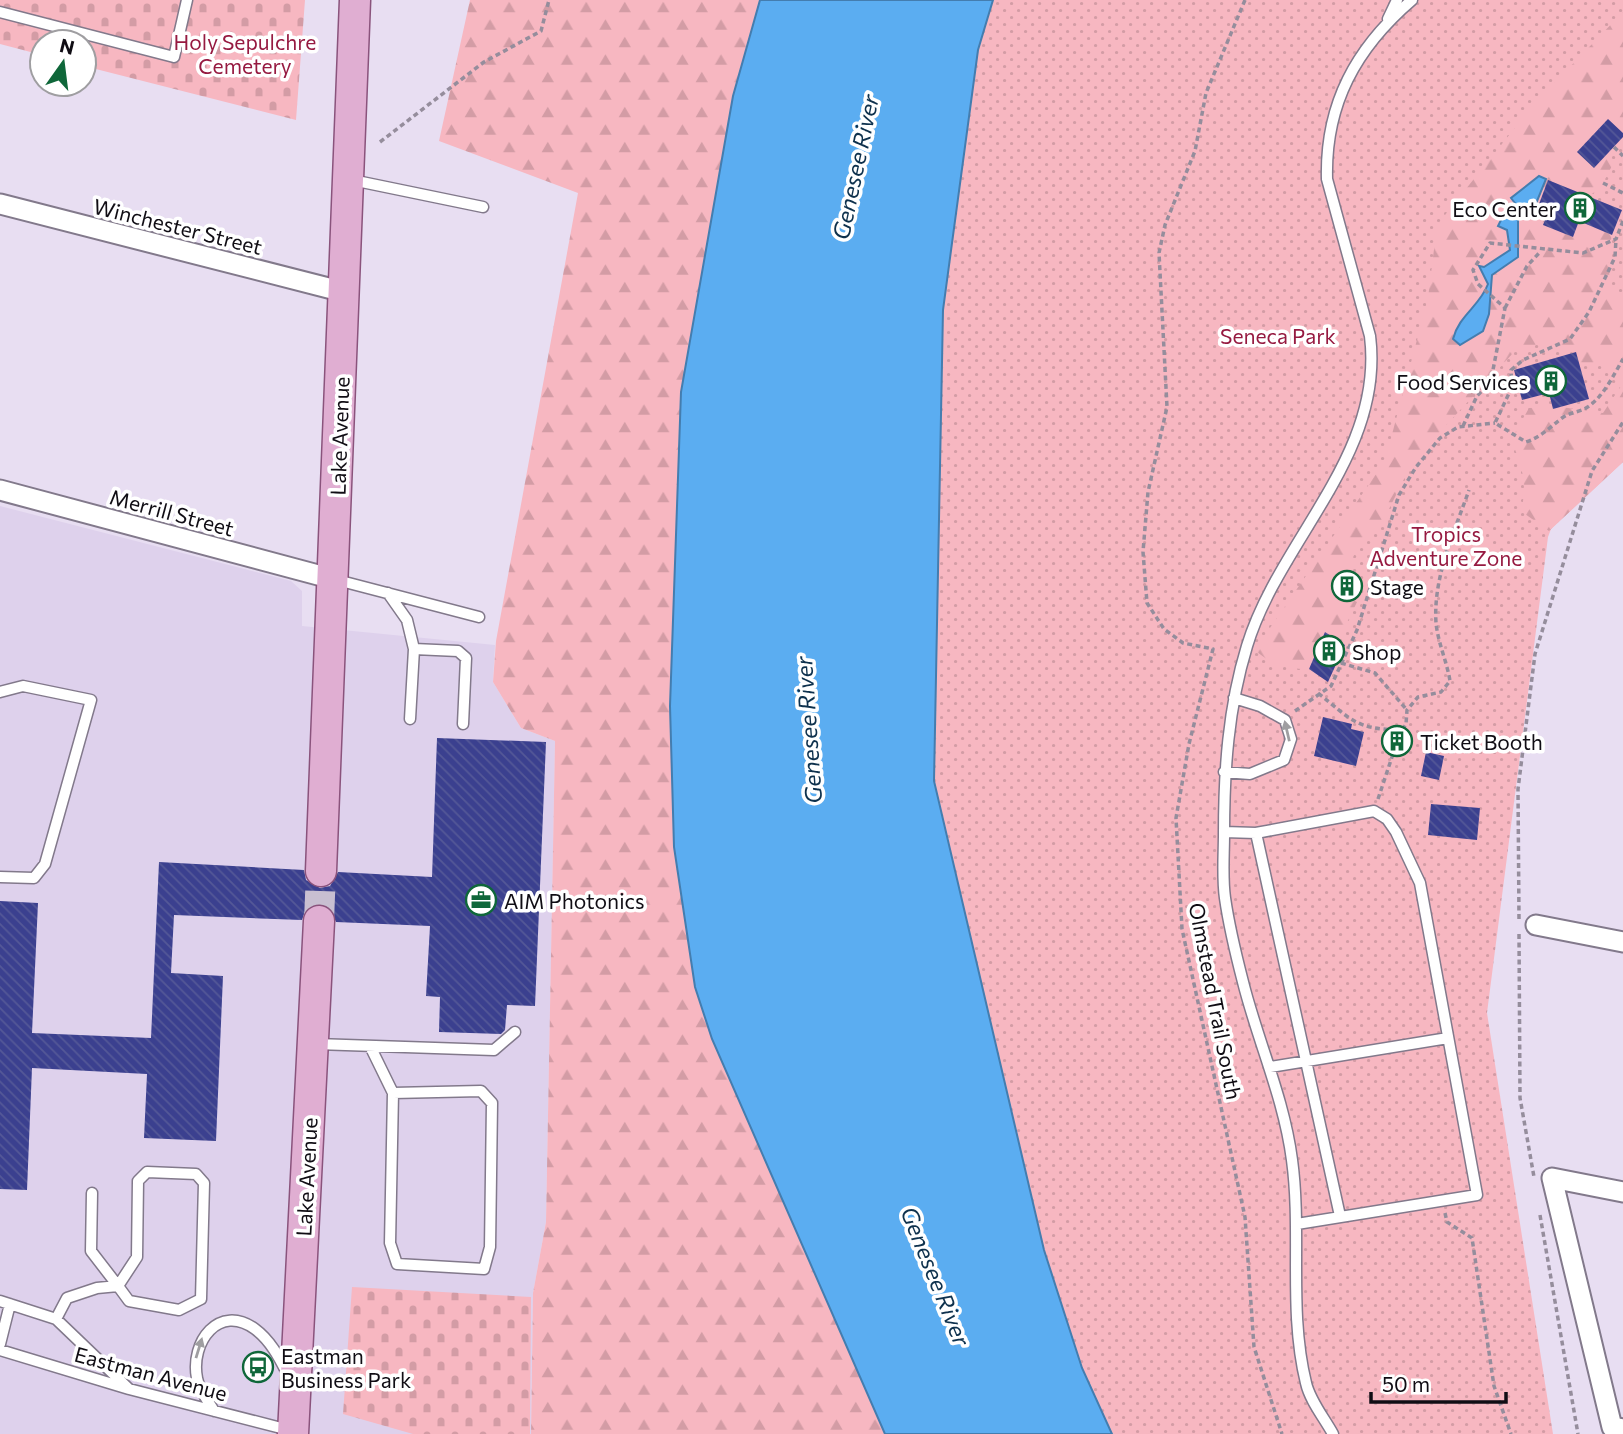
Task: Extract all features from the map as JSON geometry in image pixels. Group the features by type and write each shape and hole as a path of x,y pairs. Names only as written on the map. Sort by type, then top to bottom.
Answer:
{"main road":[{"name":"Lake Avenue","path":"321,871 355,0"},
{"name":"Lake Avenue","path":"293,1433 319,921"}],"street":[{"name":"Winchester Street","path":"0,204 344,292"},
{"name":"Merrill Street","path":"0,490 333,579"},
{"path":"1536,925 1623,942"},
{"path":"1617,1428 1543,1179 1623,1192"}],"lane":[{"path":"0,12 174,57 187,0"},
{"path":"1333,1434 1307,1387 1298,1332 1297,1224 1292,1158 1281,1102 1244,985 1224,896 1224,772 1234,698 1247,645 1263,608 1341,469 1366,406 1373,360 1370,336 1327,179 1326,152 1329,125 1347,79 1387,21 1397,0"},
{"path":"1387,21 1412,0"},
{"path":"348,179 483,207"},
{"path":"333,579 479,617"},
{"path":"388,593 407,620 414,649 411,719"},
{"path":"414,649 458,651 466,658 463,724"},
{"path":"0,692 23,686 92,700 45,864 34,878 0,877"},
{"path":"1224,772 1250,774 1284,760 1291,739 1284,720 1260,706 1234,698"},
{"path":"1224,832 1256,834 1374,811 1387,820 1396,832 1420,883 1477,1195 1297,1224"},
{"path":"1256,834 1340,1216"},
{"path":"312,1044 494,1051 514,1032"},
{"path":"1270,1067 1448,1038"},
{"path":"370,1046 393,1093 390,1244 397,1264 484,1269 490,1247 492,1103 481,1091 393,1093"},
{"path":"92,1193 91,1251 118,1286 130,1301 179,1310 201,1299 204,1183 196,1174 147,1172 138,1181 137,1257 118,1286"},
{"path":"57,1319 67,1298 97,1288 118,1286"},
{"path":"0,1344 5,1303 57,1319 129,1389"},
{"path":"214,1411 197,1379 196,1357 199,1343 208,1329 218,1323 230,1320 253,1327 276,1352 296,1387"},
{"name":"Eastman Avenue","path":"0,1350 129,1389 293,1433"}],"path":[{"path":"380,142 484,62 541,31 549,0"},
{"name":"Olmstead Trail South","path":"1245,0 1206,93 1195,151 1165,225 1159,253 1167,407 1148,492 1143,552 1147,603 1164,629 1183,643 1213,649 1189,744 1176,818 1182,929 1245,1217 1254,1348 1282,1434"},
{"path":"1614,147 1622,153"},
{"path":"1603,183 1623,193"},
{"path":"1494,423 1512,387 1511,370 1523,360 1570,340 1589,312 1615,257 1616,239 1623,221"},
{"path":"1505,308 1478,284 1473,270 1490,243 1583,253 1616,239"},
{"path":"1512,387 1492,376 1492,363 1505,308 1527,266 1541,250"},
{"path":"1284,720 1331,686 1357,630 1399,495 1431,447 1440,438 1463,426 1494,423 1525,442 1538,438 1572,411 1582,410 1599,396 1623,359"},
{"path":"1463,426 1477,396 1495,377"},
{"path":"1543,1179 1520,1098 1519,776 1535,654 1562,557 1592,471 1623,422"},
{"path":"1398,737 1406,724 1407,710 1418,697 1441,692 1450,681 1436,623 1437,593 1443,565 1469,490"},
{"path":"1341,663 1375,673 1407,710"},
{"path":"1318,693 1358,724 1370,729 1400,730"},
{"path":"1374,811 1396,745"},
{"path":"1443,1200 1447,1222 1472,1238 1494,1386 1511,1434"},
{"path":"1539,1206 1578,1434"}],"shaded area":[{"name":"Eastman Business Park","path":"0,506 291,581 302,591 302,626 495,645 493,682 521,728 555,741 546,1222 533,1293 531,1434 0,1434"}],"green space":[{"name":"Holy Sepulchre Cemetery","path":"0,0 305,0 296,120 98,70 98,28 28,28 28,51 0,44"},
{"path":"470,0 760,0 733,96 681,392 670,706 674,847 695,987 712,1039 885,1434 531,1434 533,1293 546,1222 555,741 521,728 493,682 496,641 578,193 439,141"},
{"name":"Seneca Park","path":"993,0 1623,0 1623,462 1551,529 1548,537 1487,1013 1553,1434 1112,1434 1082,1368 1044,1250 934,781 943,310 978,50"},
{"path":"1623,12 1623,131 1607,119 1577,152 1594,168 1606,155 1614,162 1601,187 1588,197 1548,181 1539,204 1544,206 1541,215 1546,217 1543,225 1573,237 1579,221 1612,235 1608,253 1610,286 1623,299 1623,380 1601,364 1579,364 1576,352 1538,344 1514,352 1413,461 1381,525 1355,552 1340,594 1357,602 1338,641 1325,632 1309,669 1288,667 1269,660 1257,652 1259,644 1385,461 1428,298 1437,225 1534,104"},
{"path":"1623,383 1623,462 1549,531 1521,511 1523,475 1511,440 1529,408 1561,407 1603,413"},
{"path":"352,1287 531,1297 530,1434 413,1434 343,1414"}],"water":[{"name":"Genesee River","path":"760,0 993,0 978,50 943,310 934,781 1044,1250 1082,1368 1112,1434 885,1434 712,1039 695,987 674,847 670,706 681,392 733,96"},
{"path":"1539,176 1546,179 1533,211 1518,217 1518,257 1492,275 1489,314 1483,331 1460,345 1453,339 1456,331 1488,284 1479,266 1484,267 1510,250 1507,230 1498,226 1504,214 1518,207 1511,198"}],"building":[{"path":"1608,119 1623,133 1623,137 1594,168 1577,152"},
{"name":"Eco Center","path":"1548,180 1622,210 1612,235 1579,221 1573,237 1543,225 1546,217 1541,215 1544,206 1539,204"},
{"name":"Food Services","path":"1576,352 1589,399 1553,409 1549,393 1522,400 1514,370"},
{"name":"Shop","path":"1325,632 1345,645 1328,682 1309,669"},
{"path":"1323,717 1352,724 1351,729 1364,732 1356,766 1314,756"},
{"path":"437,738 546,742 535,1006 507,1005 505,1030 501,1034 439,1032 440,997 426,996 430,926 336,922 329,907 319,904 305,911 302,920 174,915 171,973 223,976 216,1141 144,1138 147,1074 32,1068 27,1190 0,1189 0,901 38,903 32,1033 151,1038 159,862 304,870 306,880 320,888 330,886 338,872 432,877"},
{"path":"1426,752 1444,756 1439,780 1421,776"},
{"path":"1431,804 1480,808 1477,840 1428,835"}],"tunnel":[{"path":"319,921 321,871"}],"place":[{"name":"Eco Center","path":"1580,208"},
{"name":"Food Services","path":"1551,381"},
{"name":"Stage","path":"1347,586"},
{"name":"Shop","path":"1329,651"},
{"name":"Ticket Booth","path":"1397,741"},
{"name":"AIM Photonics","path":"481,900"},
{"name":"Eastman Business Park","path":"258,1367"}],"park label":[{"name":"Tropics Adventure Zone","path":"1446,545"}]}
